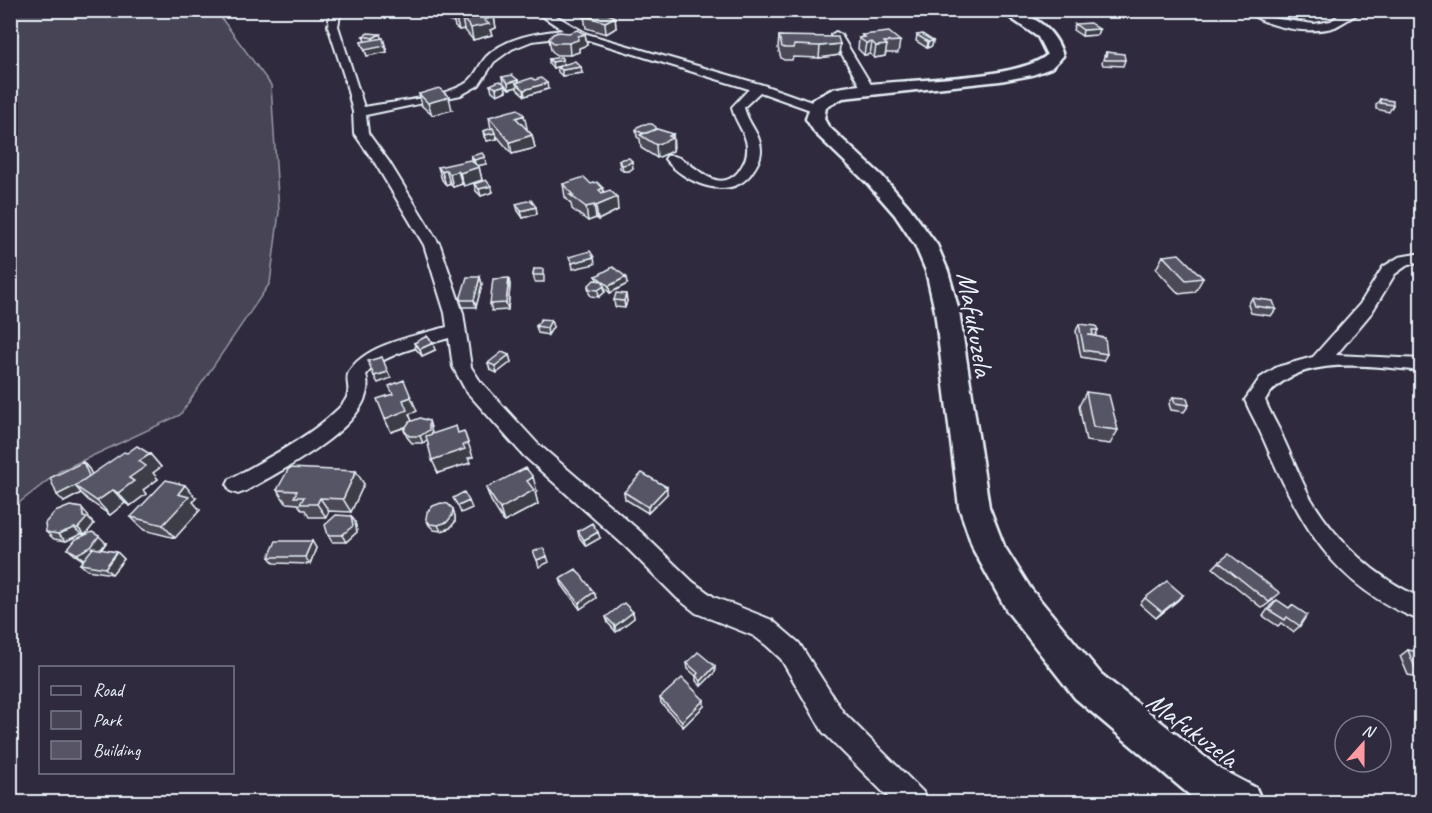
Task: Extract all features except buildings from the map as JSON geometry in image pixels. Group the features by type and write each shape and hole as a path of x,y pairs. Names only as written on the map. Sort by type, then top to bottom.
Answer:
{"main road":[{"path":"816,108 827,98 838,93 1000,76 1032,70 1050,61 1055,56 1054,47 1047,38 1006,10"},
{"name":"Mafukuzela","path":"816,108 815,119 821,129 875,180 902,211 926,245 937,271 947,311 974,507 990,551 1019,600 1088,686 1206,783 1242,802"}],"street":[{"path":"336,10 333,26 359,112 361,134 382,162 432,245 454,313 462,367 473,386 494,412 530,448 634,540 684,590 705,605 763,628 790,651 833,722 913,802"},
{"path":"538,10 576,33 759,88 816,108"},
{"path":"1251,10 1268,21 1314,27 1334,24 1348,12 1358,10"},
{"path":"359,112 467,88 482,76 487,63 498,52 532,38 576,33"},
{"path":"836,35 869,91"},
{"path":"672,159 701,180 725,184 737,180 748,167 754,154 753,139 741,120 738,107 748,95 759,88"},
{"path":"1320,361 1366,308 1389,272 1405,260 1422,258"},
{"path":"238,485 340,419 356,398 360,386 357,375 362,365 397,349 456,330"},
{"path":"1422,365 1320,361 1295,366 1268,379 1258,391 1255,400 1316,524 1366,576 1402,602 1422,610"}],"green space":[{"path":"11,11 216,11 271,85 279,212 270,283 180,415 60,471 11,509"}]}
